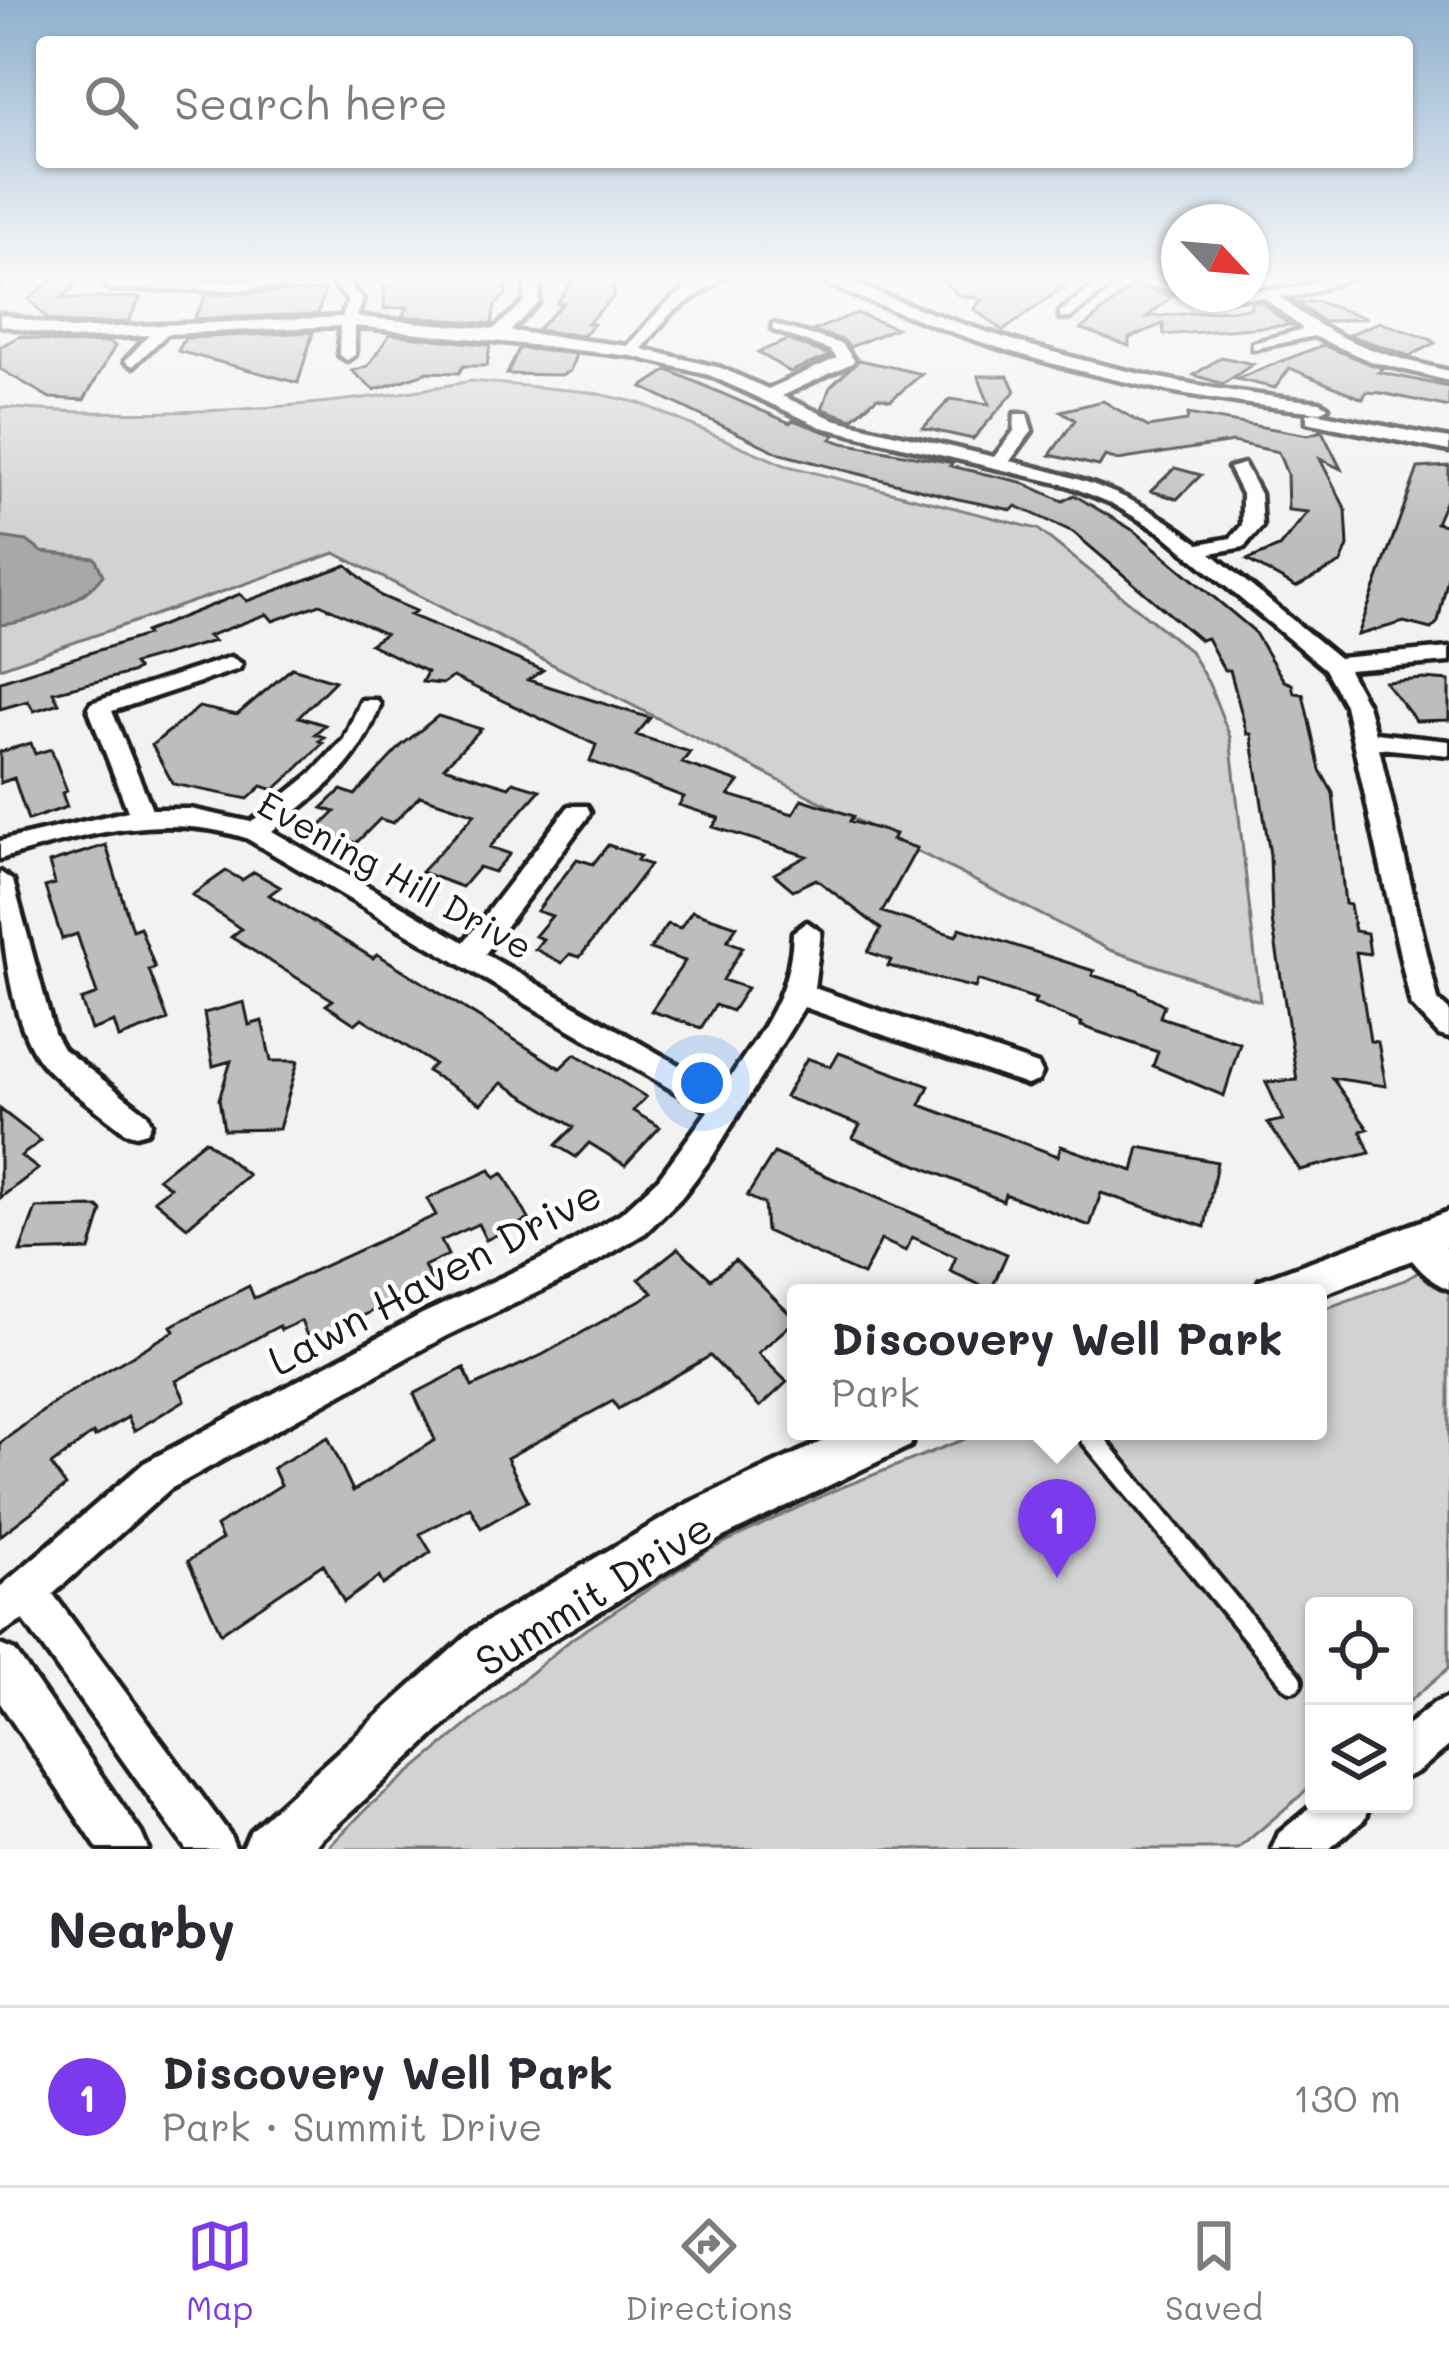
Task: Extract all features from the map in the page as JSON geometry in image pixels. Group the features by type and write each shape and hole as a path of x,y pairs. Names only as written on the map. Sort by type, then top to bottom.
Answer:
{"street":[{"path":"679,362 715,371 827,423 1073,482 1118,499 1195,550 1334,665 1356,705 1368,748 1425,1005 1449,1027"},
{"path":"765,397 841,362"},
{"path":"1049,362 1163,389 1447,438"},
{"path":"1394,362 1449,376"},
{"path":"999,463 1023,431 1022,418"},
{"path":"1195,550 1237,543 1252,526 1251,494 1238,468"},
{"path":"1334,665 1449,655"},
{"path":"142,814 99,708 231,664"},
{"path":"255,832 320,779 355,742 369,705"},
{"path":"1368,748 1449,748"},
{"path":"1368,748 1449,762"},
{"path":"469,955 578,812"},
{"name":"Evening Hill Drive","path":"0,850 142,814 225,821 255,832 729,1109"},
{"path":"0,881 46,1045 53,1057 136,1123"},
{"name":"Lawn Haven Drive","path":"14,1602 158,1476 434,1325 565,1264 633,1223 670,1188 729,1109 798,994 806,965 807,932"},
{"path":"798,994 1028,1073"},
{"path":"1299,1284 1438,1232 1449,1274"},
{"name":"Summit Drive","path":"270,1849 490,1648 706,1520 875,1440"},
{"path":"14,1602 213,1849"},
{"path":"0,1666 125,1849"},
{"path":"1413,1748 1449,1718"},
{"path":"1295,1849 1337,1813"}],"lane":[{"path":"1093,1440 1292,1682"}],"shaded area":[{"path":"471,381 589,392 640,403 784,465 1038,529 1190,651 1209,684 1230,737 1260,1001 1110,950 335,553 0,668 0,407 115,412 236,409 357,399"},
{"path":"0,537 27,541 42,552 95,558 103,575 83,594 56,609 0,625"},
{"path":"1449,1254 1449,1668 1413,1698 1413,1597 1305,1597 1305,1792 1238,1849 327,1849 368,1807 573,1638 709,1550 835,1490 962,1440 1327,1440 1327,1308 1405,1280"}],"building":[{"path":"0,362 106,362 84,400 50,398 0,369"},
{"path":"220,362 304,362 298,383"},
{"path":"371,362 488,362 463,366 459,373 428,372 374,390 352,371"},
{"path":"512,362 573,362 570,371 561,375 507,374"},
{"path":"774,362 814,362 790,372"},
{"path":"857,362 922,374 891,400 877,397 852,419 822,409 830,387"},
{"path":"1213,362 1253,364 1223,384 1194,375"},
{"path":"1279,362 1367,362 1384,369 1379,372 1449,387 1449,407 1381,393 1366,392 1363,399 1290,368 1275,388 1236,379"},
{"path":"668,370 790,423 793,420 835,435 831,439 843,443 953,463 950,466 1021,482 1063,501 1074,495 1136,532 1253,630 1284,681 1292,684 1294,693 1303,694 1320,770 1333,793 1345,904 1350,905 1355,931 1367,933 1370,954 1356,952 1370,1041 1378,1042 1386,1086 1332,1078 1368,1129 1361,1131 1370,1153 1300,1170 1268,1123 1283,1120 1266,1082 1297,1080 1272,920 1270,855 1251,734 1247,734 1230,670 1224,670 1207,638 1200,640 1073,532 1016,506 1012,510 958,499 781,454 642,387"},
{"path":"978,376 1008,376 1015,391 973,439 923,428 950,399 989,404"},
{"path":"1103,401 1148,427 1187,421 1188,414 1308,435 1322,431 1341,469 1320,459 1346,510 1348,546 1341,563 1296,587 1247,560 1279,547 1308,512 1288,510 1287,474 1278,452 1233,442 1118,460 1105,456 1099,466 1050,455 1075,420 1061,411"},
{"path":"1449,466 1449,493 1436,523 1449,526 1449,572 1438,622 1431,629 1404,622 1358,635 1418,468"},
{"path":"1175,468 1201,475 1177,499 1151,491"},
{"path":"347,565 381,596 416,611 410,615 543,670 528,680 650,718 636,735 690,752 682,763 739,782 729,795 793,814 802,799 853,816 850,821 895,834 892,840 917,848 882,912 956,936 960,928 1094,971 1092,975 1133,988 1164,1005 1160,1017 1240,1043 1224,1096 1153,1066 1158,1052 1081,1026 1034,1004 1036,999 978,980 975,988 888,966 891,960 868,952 881,929 816,879 793,890 774,874 807,856 713,827 719,818 679,805 684,797 590,761 596,745 453,677 442,684 422,682 427,672 370,644 385,634 320,604 273,621 267,614 208,636 214,641 133,664 137,669 131,673 53,692 59,703 34,711 28,701 0,709 0,681 147,635 145,632 240,594 247,601"},
{"path":"292,668 335,681 299,717 325,725 315,734 324,737 319,741 323,743 297,769 274,790 262,786 248,799 173,784 152,745 199,707 237,715"},
{"path":"1449,681 1449,720 1416,721 1385,682"},
{"path":"438,716 481,729 444,767 509,787 513,782 540,790 490,847 510,854 494,872 479,867 462,887 421,872 475,814 420,796 393,823 380,819 356,843 317,830 335,812 322,808 341,790 355,795 402,745"},
{"path":"31,743 35,754 51,749 67,791 62,793 67,807 28,820 14,778 0,783 0,752"},
{"path":"106,845 132,930 140,927 155,968 149,970 168,1020 119,1038 114,1022 91,1030 81,1000 97,994 77,934 62,939 45,887 55,884 49,863"},
{"path":"608,845 640,856 637,860 650,865 580,957 570,954 562,963 535,949 543,939 535,936 552,916 537,911 577,859 593,864"},
{"path":"226,871 242,880 254,872 280,887 269,895 373,958 377,954 560,1068 575,1054 609,1074 646,1097 633,1111 660,1127 625,1165 589,1143 576,1157 556,1145 574,1127 502,1083 481,1104 427,1071 434,1064 362,1018 355,1024 326,1005 333,1000 231,937 241,929 192,895"},
{"path":"692,911 737,926 727,941 743,947 723,980 747,988 732,1011 715,1005 701,1028 651,1011 685,961 650,949 668,924 680,928"},
{"path":"244,1002 249,1025 262,1021 271,1061 298,1061 279,1129 224,1130 219,1099 231,1061 213,1066 204,1013"},
{"path":"839,1053 929,1086 920,1105 1058,1156 1061,1146 1133,1171 1139,1147 1217,1162 1205,1227 1101,1193 1090,1226 1005,1194 1003,1201 853,1138 860,1125 785,1097 807,1058 831,1067"},
{"path":"0,1109 41,1141 21,1156 38,1169 0,1198"},
{"path":"205,1140 248,1175 187,1227 154,1200 170,1187 158,1178"},
{"path":"774,1153 1007,1254 994,1284 978,1284 950,1271 956,1257 912,1237 906,1251 881,1240 863,1275 766,1231 764,1204 747,1196"},
{"path":"490,1170 495,1178 503,1173 529,1219 486,1240 478,1224 441,1241 448,1255 424,1266 431,1281 310,1343 301,1321 281,1330 279,1326 176,1381 185,1400 134,1431 128,1417 95,1437 93,1433 51,1465 66,1486 0,1536 0,1443 62,1397 174,1331 171,1326 249,1286 254,1298 436,1215 427,1199"},
{"path":"98,1207 102,1211 90,1250 20,1252 36,1208"},
{"path":"678,1248 711,1279 735,1260 787,1311 787,1328 758,1353 787,1382 760,1407 710,1356 618,1409 613,1401 507,1458 528,1501 481,1528 470,1507 420,1534 431,1552 383,1585 379,1577 344,1602 323,1564 221,1633 188,1561 222,1539 216,1526 281,1485 273,1468 328,1437 353,1491 435,1440 414,1394 464,1368 472,1387 542,1355 653,1293 639,1279"}],"place":[{"name":"Discovery Well Park","path":"1057,1578"}]}
